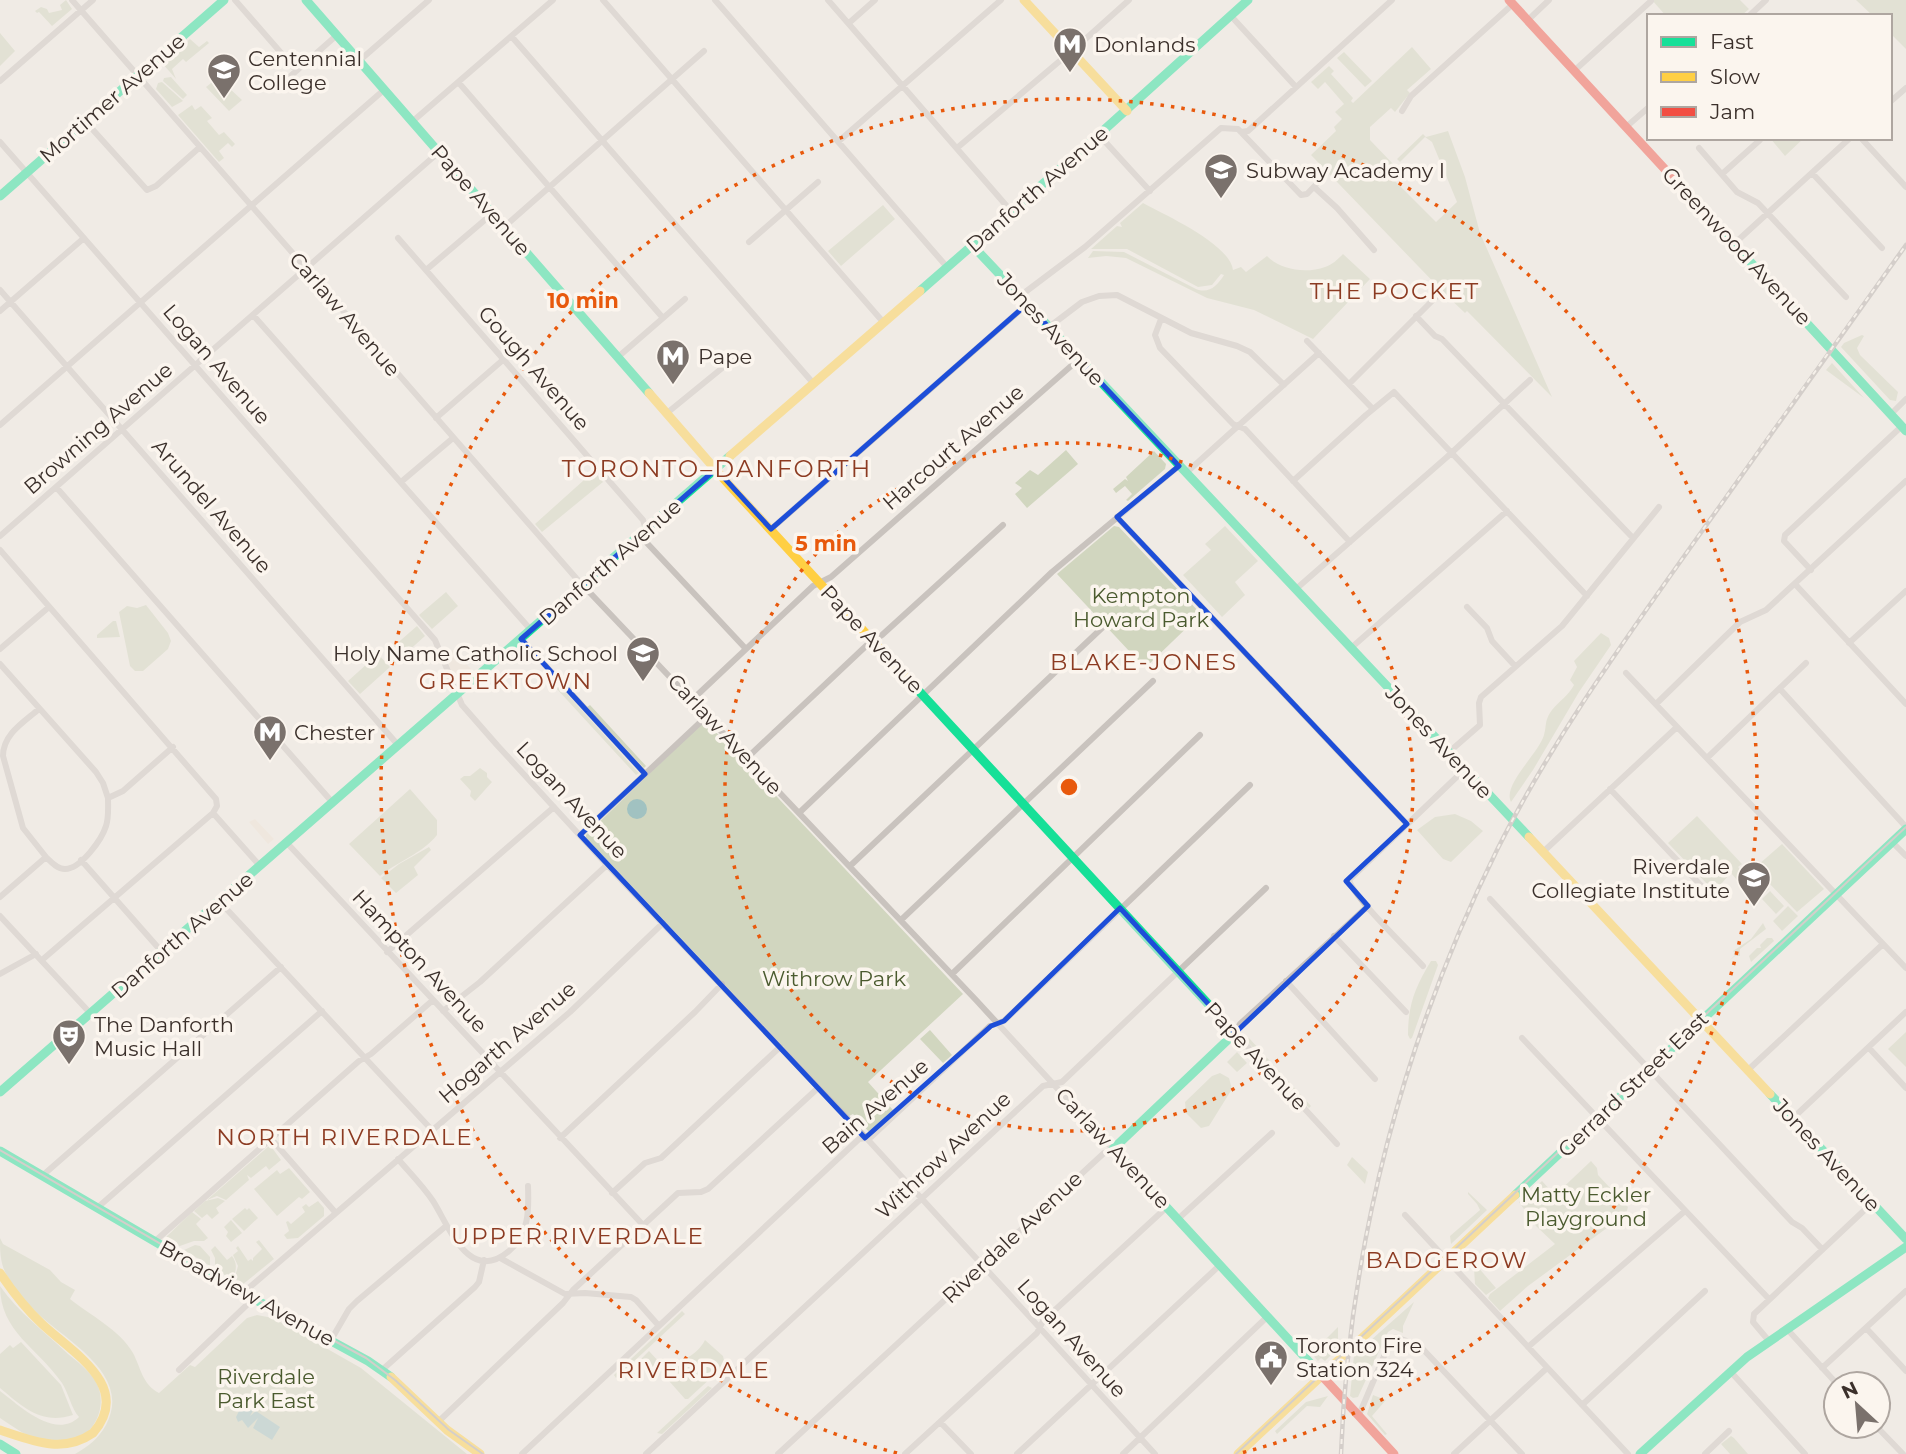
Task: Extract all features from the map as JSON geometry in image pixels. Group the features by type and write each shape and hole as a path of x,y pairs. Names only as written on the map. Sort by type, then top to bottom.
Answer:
{"main road":[{"name":"Mortimer Avenue","path":"0,196 224,0"},
{"path":"1024,0 1126,111"},
{"name":"Danforth Avenue","path":"0,1093 1099,135 1248,0"},
{"name":"Greenwood Avenue","path":"1511,2 1904,428"},
{"name":"Pape Avenue","path":"312,3 359,61 716,469 1235,1033"},
{"name":"Jones Avenue","path":"972,245 1906,1238"},
{"name":"Gerrard Street East","path":"1238,1454 1906,828"},
{"name":"Riverdale Avenue","path":"1113,1149 1235,1033"},
{"name":"Carlaw Avenue","path":"1113,1149 1394,1454"},
{"name":"Broadview Avenue","path":"0,1151 253,1299 382,1370 438,1422 480,1454"},
{"path":"1640,1454 1730,1371 1906,1247"},
{"path":"0,1273 16,1300 90,1365 97,1374 105,1396 102,1420 91,1437 74,1449 52,1451 38,1447 15,1434 0,1431"},
{"path":"0,1431 27,1449"},
{"path":"0,1444 16,1454"}],"street":[{"name":"Carlaw Avenue","path":"72,0 583,585 952,974 1113,1149"},
{"path":"0,81 93,0"},
{"path":"235,0 296,70"},
{"path":"359,61 429,0"},
{"path":"414,121 552,0"},
{"path":"603,0 884,323"},
{"path":"715,0 947,267"},
{"path":"828,0 1011,211"},
{"path":"849,23 875,0"},
{"path":"839,141 1001,0"},
{"path":"957,148 1129,0"},
{"path":"1241,132 1248,131 1392,0"},
{"path":"1528,20 1549,0"},
{"path":"1751,14 1766,0"},
{"path":"1575,70 1651,1"},
{"path":"1402,111 1411,96 1511,2"},
{"path":"1231,16 1296,87"},
{"path":"277,88 337,35"},
{"path":"512,37 814,384"},
{"path":"505,227 704,51"},
{"path":"458,83 663,318"},
{"path":"0,425 385,89"},
{"path":"1626,127 1647,109"},
{"path":"85,121 148,190 200,147"},
{"path":"771,529 1024,300 1221,128 1233,127 1241,132 1303,196 1326,174"},
{"path":"1099,135 1150,191"},
{"path":"1722,174 1759,140"},
{"path":"1735,243 1848,140"},
{"path":"1863,140 1906,187"},
{"name":"Logan Avenue","path":"0,142 435,640 462,705 497,745 982,1266 987,1268 1155,1454"},
{"path":"1699,148 1737,192 1755,200 1768,213 1846,298"},
{"name":"Browning Avenue","path":"0,536 439,152"},
{"path":"1812,173 1882,248"},
{"path":"749,242 818,182"},
{"path":"1314,187 1337,208 1374,250"},
{"path":"426,270 493,213"},
{"path":"0,311 84,238"},
{"name":"Gough Avenue","path":"398,238 643,520 646,542 746,649"},
{"name":"Arundel Avenue","path":"0,290 398,746"},
{"path":"1349,384 1441,292"},
{"path":"1049,327 1082,302 1105,295 1121,297 1202,338 1237,345 1250,352 1284,384"},
{"path":"618,357 685,299"},
{"path":"253,315 531,631"},
{"path":"1416,316 1435,336 1442,339 1633,538"},
{"path":"1161,319 1155,335 1157,344 1233,424 1245,429 1350,542"},
{"path":"1307,341 1373,409"},
{"path":"799,813 1052,572 1117,517 1183,470 1238,426 1319,353"},
{"path":"436,418 504,359"},
{"name":"Harcourt Avenue","path":"692,699 813,586 831,577 1079,359"},
{"path":"667,413 732,360"},
{"path":"1296,589 1530,380"},
{"path":"1293,481 1394,392 1587,596"},
{"path":"1891,414 1906,399"},
{"path":"1811,570 1784,541 1785,535 1904,428"},
{"path":"401,482 453,438"},
{"path":"1656,704 1740,622 1766,610 1906,481"},
{"path":"56,487 333,803"},
{"path":"1449,752 1480,725 1481,697 1562,626 1659,508"},
{"path":"1351,648 1507,511"},
{"path":"1117,517 1406,824"},
{"path":"747,758 1003,526"},
{"path":"0,551 173,747 216,799 217,806 213,813 42,960"},
{"path":"1795,584 1905,702"},
{"path":"1849,643 1906,591"},
{"path":"0,649 49,607"},
{"path":"1467,607 1487,628 1492,641 1515,666"},
{"path":"850,866 1103,627"},
{"path":"521,639 645,774"},
{"path":"1707,758 1806,663"},
{"path":"0,664 96,772 108,797 108,819 103,834 81,860 64,869 55,866 46,857 23,828 3,756 8,736 39,709"},
{"path":"1626,673 1906,968"},
{"path":"901,920 1153,681"},
{"path":"1780,688 1906,828"},
{"path":"580,835 707,716"},
{"path":"1543,852 1677,727"},
{"path":"952,974 1200,735"},
{"path":"108,797 122,790 173,747"},
{"path":"1423,966 1352,888 1349,880 1465,769"},
{"name":"Bain Avenue","path":"522,1454 859,1139 871,1137 990,1026 998,1024 1250,785"},
{"path":"1610,789 1710,895"},
{"path":"387,952 554,807"},
{"path":"213,813 261,866"},
{"path":"1892,842 1906,856"},
{"name":"Hampton Avenue","path":"287,843 643,1225"},
{"path":"0,897 46,857"},
{"path":"81,860 162,952"},
{"path":"443,1011 480,982 607,865"},
{"name":"Withrow Avenue","path":"646,1454 1043,1086 1062,1082 1266,888"},
{"path":"1490,900 1783,1212 1822,1249"},
{"path":"220,902 432,1129"},
{"name":"Riverdale Avenue","path":"1235,1033 1240,1024 1368,906"},
{"path":"0,916 91,1013"},
{"name":"Hogarth Avenue","path":"243,1293 570,1012 663,923"},
{"path":"1334,936 1406,1012"},
{"path":"1748,1070 1883,944"},
{"path":"0,974 36,954"},
{"path":"42,1176 281,967"},
{"path":"1286,981 1376,1079"},
{"path":"560,1138 722,985"},
{"path":"154,1242 433,1000"},
{"path":"97,1208 322,1012"},
{"path":"1793,1118 1906,1012"},
{"name":"Pape Avenue","path":"1235,1033 1337,1144"},
{"path":"1522,1038 1769,1299"},
{"path":"612,1193 645,1163 661,1158 780,1047"},
{"path":"1868,1048 1906,1088"},
{"path":"438,1422 680,1192 701,1192 712,1185 818,1088"},
{"path":"1178,1219 1272,1133"},
{"path":"274,1142 335,1212"},
{"name":"Riverdale Avenue","path":"778,1454 1104,1153 1113,1149"},
{"path":"398,1159 432,1198 446,1227 462,1250 484,1260 500,1258 512,1248 527,1225 528,1186"},
{"path":"1769,1341 1752,1319 1769,1299 1872,1203"},
{"path":"905,1454 1037,1333 1043,1321 1167,1206"},
{"path":"1528,1347 1685,1212"},
{"path":"1405,1215 1628,1454"},
{"path":"331,1340 349,1309 357,1301 446,1227"},
{"path":"500,1258 562,1293 631,1297 659,1326"},
{"path":"382,1370 475,1287 479,1282 484,1260"},
{"path":"1017,1454 1220,1265"},
{"path":"1582,1405 1704,1291"},
{"path":"1787,1329 1822,1368 1906,1291"},
{"path":"179,1370 253,1299"},
{"path":"1123,1454 1268,1317"},
{"path":"1866,1328 1906,1371"},
{"path":"1359,1415 1390,1342 1395,1337 1419,1345 1522,1454"},
{"path":"1454,1454 1546,1368"},
{"path":"1730,1371 1805,1454"},
{"path":"940,1422 971,1454"},
{"path":"1705,1454 1729,1432"},
{"path":"1890,1440 1903,1454"}],"highlighted area":[{"path":"1027,304 1179,466 1117,517 1407,824 1346,881 1368,906 1235,1033 1120,908 1004,1021 991,1026 865,1138 580,835 645,774 521,639 716,469 771,529"}],"green space":[{"path":"66,0 72,9 52,26 35,11 41,7 49,13 62,10 60,5"},
{"path":"1652,0 1740,0 1749,9 1743,14 1664,14"},
{"path":"1856,0 1906,0 1906,49 1892,35 1892,14 1871,14"},
{"path":"0,33 15,51 0,66"},
{"path":"190,39 199,47 207,41 209,43 186,62 183,59 172,69 176,79 162,63"},
{"path":"1412,47 1431,69 1407,90 1410,93 1395,112 1391,108 1370,127 1370,140 1395,166 1388,174 1436,222 1457,202 1432,142 1425,137 1400,162 1397,159 1423,134 1426,137 1448,131 1465,177 1480,233 1552,397 1467,311 1465,313 1445,294 1311,155 1336,131 1334,127 1342,119 1335,112 1344,104 1325,82 1318,89 1311,82 1329,66 1334,71 1331,74 1353,98 1353,103"},
{"path":"1344,52 1372,81 1365,87 1337,58"},
{"path":"221,75 230,85 228,87 242,100 229,111 206,87"},
{"path":"171,77 187,95 183,99 163,81 164,78"},
{"path":"162,82 183,101 172,107 156,89 158,83"},
{"path":"192,105 195,110 201,106 212,118 207,121 219,135 224,132 235,144 232,147 228,143 219,151 224,158 219,162 178,115"},
{"path":"1772,140 1802,140 1785,156"},
{"path":"1143,203 1209,241 1221,250 1233,270 1241,267 1246,272 1267,256 1286,267 1318,269 1330,265 1343,254 1370,279 1313,339 1254,310 1207,298 1126,258 1088,258 1093,251 1124,252 1196,289 1209,290 1215,286 1224,275 1221,274 1212,285 1198,287 1127,249 1091,249 1117,226 1122,227 1120,223"},
{"path":"883,205 895,219 841,266 828,251"},
{"path":"1864,336 1857,348 1860,355 1898,392 1896,401 1890,400 1841,347"},
{"path":"1832,363 1864,398 1826,370"},
{"path":"1066,450 1078,464 1027,508 1015,494 1022,488 1015,483 1030,470 1038,475"},
{"path":"1154,451 1166,464 1165,469 1128,501 1126,500 1132,494 1125,486 1116,493 1113,489 1125,479 1128,481 1126,477"},
{"path":"594,471 603,482 542,532 535,524"},
{"name":"Kempton Howard Park","path":"1114,526 1119,527 1201,614 1145,668 1057,574"},
{"path":"1225,526 1258,561 1235,582 1245,595 1222,617 1183,575 1211,550 1205,544"},
{"path":"446,592 458,606 432,629 419,615"},
{"path":"146,605 171,641 168,649 143,671 135,671 130,666 119,612 127,606 137,608"},
{"path":"116,621 120,637 97,638 97,635"},
{"path":"417,626 425,636 395,663 386,653"},
{"path":"1601,633 1609,638 1611,645 1511,802 1512,787 1541,742 1549,714 1574,685 1570,680 1577,667 1574,661"},
{"path":"378,654 390,667 360,694 348,681"},
{"path":"548,673 639,773 636,775 545,676"},
{"path":"590,705 646,766 644,768 587,707"},
{"name":"Withrow Park","path":"700,725 710,726 963,994 868,1082 893,1110 869,1132 853,1114 849,1116 586,838 586,835"},
{"path":"480,768 492,782 475,801 470,796 471,791 460,779 470,776"},
{"path":"410,789 437,820 437,835 431,842 380,876 349,844"},
{"path":"1455,814 1471,821 1483,831 1451,862 1443,859 1417,830 1435,817"},
{"path":"1697,816 1742,864 1738,867 1744,873 1737,880 1731,873 1721,884 1710,887 1668,843"},
{"path":"1782,844 1824,889 1797,912 1764,878 1762,879 1769,889 1764,894 1759,881 1750,872"},
{"path":"429,847 431,850 414,867 418,875 396,893 381,878 399,864"},
{"path":"1748,874 1759,889 1757,893 1761,897 1758,900 1740,881"},
{"path":"1770,891 1784,906 1776,914 1762,899"},
{"path":"1788,906 1798,916 1782,931 1773,921"},
{"path":"1763,923 1766,929 1740,949 1740,956 1729,961 1736,954 1733,951 1751,939"},
{"path":"1767,938 1774,941 1751,962 1749,956 1757,948 1761,948 1760,945"},
{"path":"1431,961 1436,961 1438,965 1410,1039 1408,1024 1411,1005"},
{"path":"930,1030 952,1055 943,1063 920,1039"},
{"path":"1906,1032 1906,1067 1888,1049"},
{"path":"1249,1038 1311,1106 1309,1108 1246,1040"},
{"path":"1237,1052 1247,1063 1237,1072 1227,1062"},
{"path":"1220,1073 1229,1078 1232,1089 1209,1126 1201,1128 1186,1113 1185,1102 1212,1076"},
{"path":"270,1145 281,1160 269,1170 266,1166 251,1178 247,1175 249,1180 226,1200 217,1196 207,1200"},
{"path":"1352,1157 1368,1172 1365,1184 1347,1165"},
{"name":"Matty Eckler Playground","path":"1591,1161 1597,1168 1598,1175 1628,1207 1626,1214 1528,1286 1500,1311 1488,1298 1490,1294 1555,1244 1536,1226 1519,1202 1542,1181 1555,1195"},
{"path":"289,1168 310,1192 302,1199 299,1197 277,1216 254,1189 277,1170 280,1174"},
{"path":"1468,1192 1487,1210 1451,1244 1450,1236 1480,1210"},
{"path":"218,1198 225,1201 216,1208 219,1213 212,1219 207,1214 202,1218 194,1211 205,1201"},
{"path":"318,1201 324,1208 324,1216 298,1238 287,1239 284,1235 289,1231 286,1222 291,1224 305,1212 302,1207 306,1204 309,1207"},
{"path":"245,1208 249,1208 258,1218 244,1231 232,1219"},
{"path":"192,1212 201,1219 196,1224 208,1238 177,1247 164,1239"},
{"path":"231,1220 242,1233 231,1242 224,1227"},
{"name":"Riverdale Park East","path":"0,1238 3,1244 50,1270 61,1282 75,1290 70,1299 120,1337 133,1353 145,1380 159,1393 190,1365 195,1367 247,1318 257,1315 273,1318 361,1368 467,1454 75,1454 93,1442 106,1425 112,1407 111,1390 104,1374 92,1360 36,1312 16,1290 3,1265"},
{"path":"259,1240 274,1259 242,1285 234,1280 238,1266 233,1255 238,1251 238,1246 248,1261 253,1261 262,1249 256,1242"},
{"path":"195,1245 200,1246 210,1257 210,1266 184,1250"},
{"path":"215,1246 227,1260 232,1256 234,1259 236,1267 233,1280 215,1269 215,1258 211,1250"},
{"path":"1477,1266 1496,1288 1486,1295 1475,1284 1474,1268"},
{"path":"0,1286 23,1313 83,1366 99,1388 99,1414 90,1429 77,1440 67,1444 46,1443 0,1418 0,1391 27,1412 49,1423 70,1423 79,1417 62,1383 13,1328 6,1316"},
{"path":"1414,1302 1403,1326 1403,1333 1393,1329 1388,1332 1358,1397 1353,1398 1350,1396 1354,1355"},
{"path":"682,1311 685,1314 616,1378 614,1375"},
{"path":"1338,1327 1338,1348 1325,1361 1321,1358 1318,1361 1299,1340 1302,1338 1314,1351"},
{"path":"705,1340 723,1356 725,1365 685,1399 661,1372 697,1351"},
{"path":"21,1342 61,1385 73,1415 52,1418 34,1413 0,1388 0,1354 10,1345 13,1348"},
{"path":"649,1351 661,1364 653,1371 641,1359"},
{"path":"708,1386 712,1388 662,1434 657,1433"},
{"path":"1373,1395 1386,1400 1372,1416 1387,1434 1385,1435 1367,1414"},
{"path":"1328,1396 1320,1407 1307,1406 1277,1434 1275,1431 1306,1402"},
{"path":"1731,1436 1748,1454 1730,1454 1721,1444"}],"shaded area":[{"path":"453,650 473,671 460,681 453,677 446,656"},
{"path":"255,819 274,839 268,844 249,822"}],"water":[{"path":"1103,587 1110,592 1106,600 1090,595 1090,592"},
{"path":"637,799 644,802 647,809 644,816 637,819 630,816 627,809 630,802"},
{"path":"1560,1215 1566,1218 1569,1224 1566,1230 1560,1233 1554,1230 1551,1224 1554,1218"},
{"path":"244,1401 255,1407 250,1416 256,1411 280,1427 272,1440 253,1428 258,1418 248,1428 242,1420 238,1422 236,1417"}],"tram line":[{"path":"1236,1454 1906,827"},
{"path":"0,1150 231,1285 366,1358 395,1380 449,1430 483,1454"}],"railway":[{"path":"1341,1454 1346,1375 1356,1297 1369,1220 1387,1144 1409,1068 1435,994 1464,921 1497,850 1538,775 1607,667 1906,245"}],"traffic: fast":[{"path":"0,196 224,0"},
{"path":"306,0 649,393"},
{"path":"920,291 1248,0"},
{"path":"1709,217 1906,431"},
{"path":"972,245 1529,837"},
{"path":"0,1092 730,456"},
{"path":"905,676 1235,1033 1113,1149 1323,1377"},
{"path":"1515,1195 1906,829"},
{"path":"1770,1094 1906,1239"},
{"path":"0,1151 243,1293 368,1361 391,1377"},
{"path":"1640,1454 1747,1357 1906,1247"},
{"path":"0,1444 16,1454"}],"traffic: slow":[{"path":"1024,0 1127,111"},
{"path":"730,456 920,291"},
{"path":"649,393 722,477 905,676"},
{"path":"1529,837 1770,1094"},
{"path":"1238,1454 1515,1195"},
{"path":"0,1273 35,1317 93,1371 102,1385 106,1400 104,1416 93,1433 70,1443 48,1444 0,1430"},
{"path":"391,1377 447,1430 480,1454"}],"traffic: jam":[{"path":"1509,0 1709,217"},
{"path":"1323,1377 1394,1454"}],"place":[{"name":"Donlands","path":"1070,74"},
{"name":"Centennial College","path":"224,100"},
{"name":"Subway Academy I","path":"1221,200"},
{"name":"Pape","path":"673,386"},
{"name":"Holy Name Catholic School","path":"643,683"},
{"name":"Chester","path":"270,762"},
{"name":"Riverdale Collegiate Institute","path":"1754,908"},
{"name":"The Danforth Music Hall","path":"69,1066"},
{"name":"Toronto Fire Station 324","path":"1271,1387"}],"district":[{"name":"THE POCKET","path":"1395,291"},
{"name":"TORONTO–DANFORTH","path":"717,468"},
{"name":"BLAKE-JONES","path":"1144,662"},
{"name":"GREEKTOWN","path":"506,681"},
{"name":"NORTH RIVERDALE","path":"345,1137"},
{"name":"UPPER RIVERDALE","path":"578,1236"},
{"name":"BADGEROW","path":"1447,1260"},
{"name":"RIVERDALE","path":"694,1370"}]}
